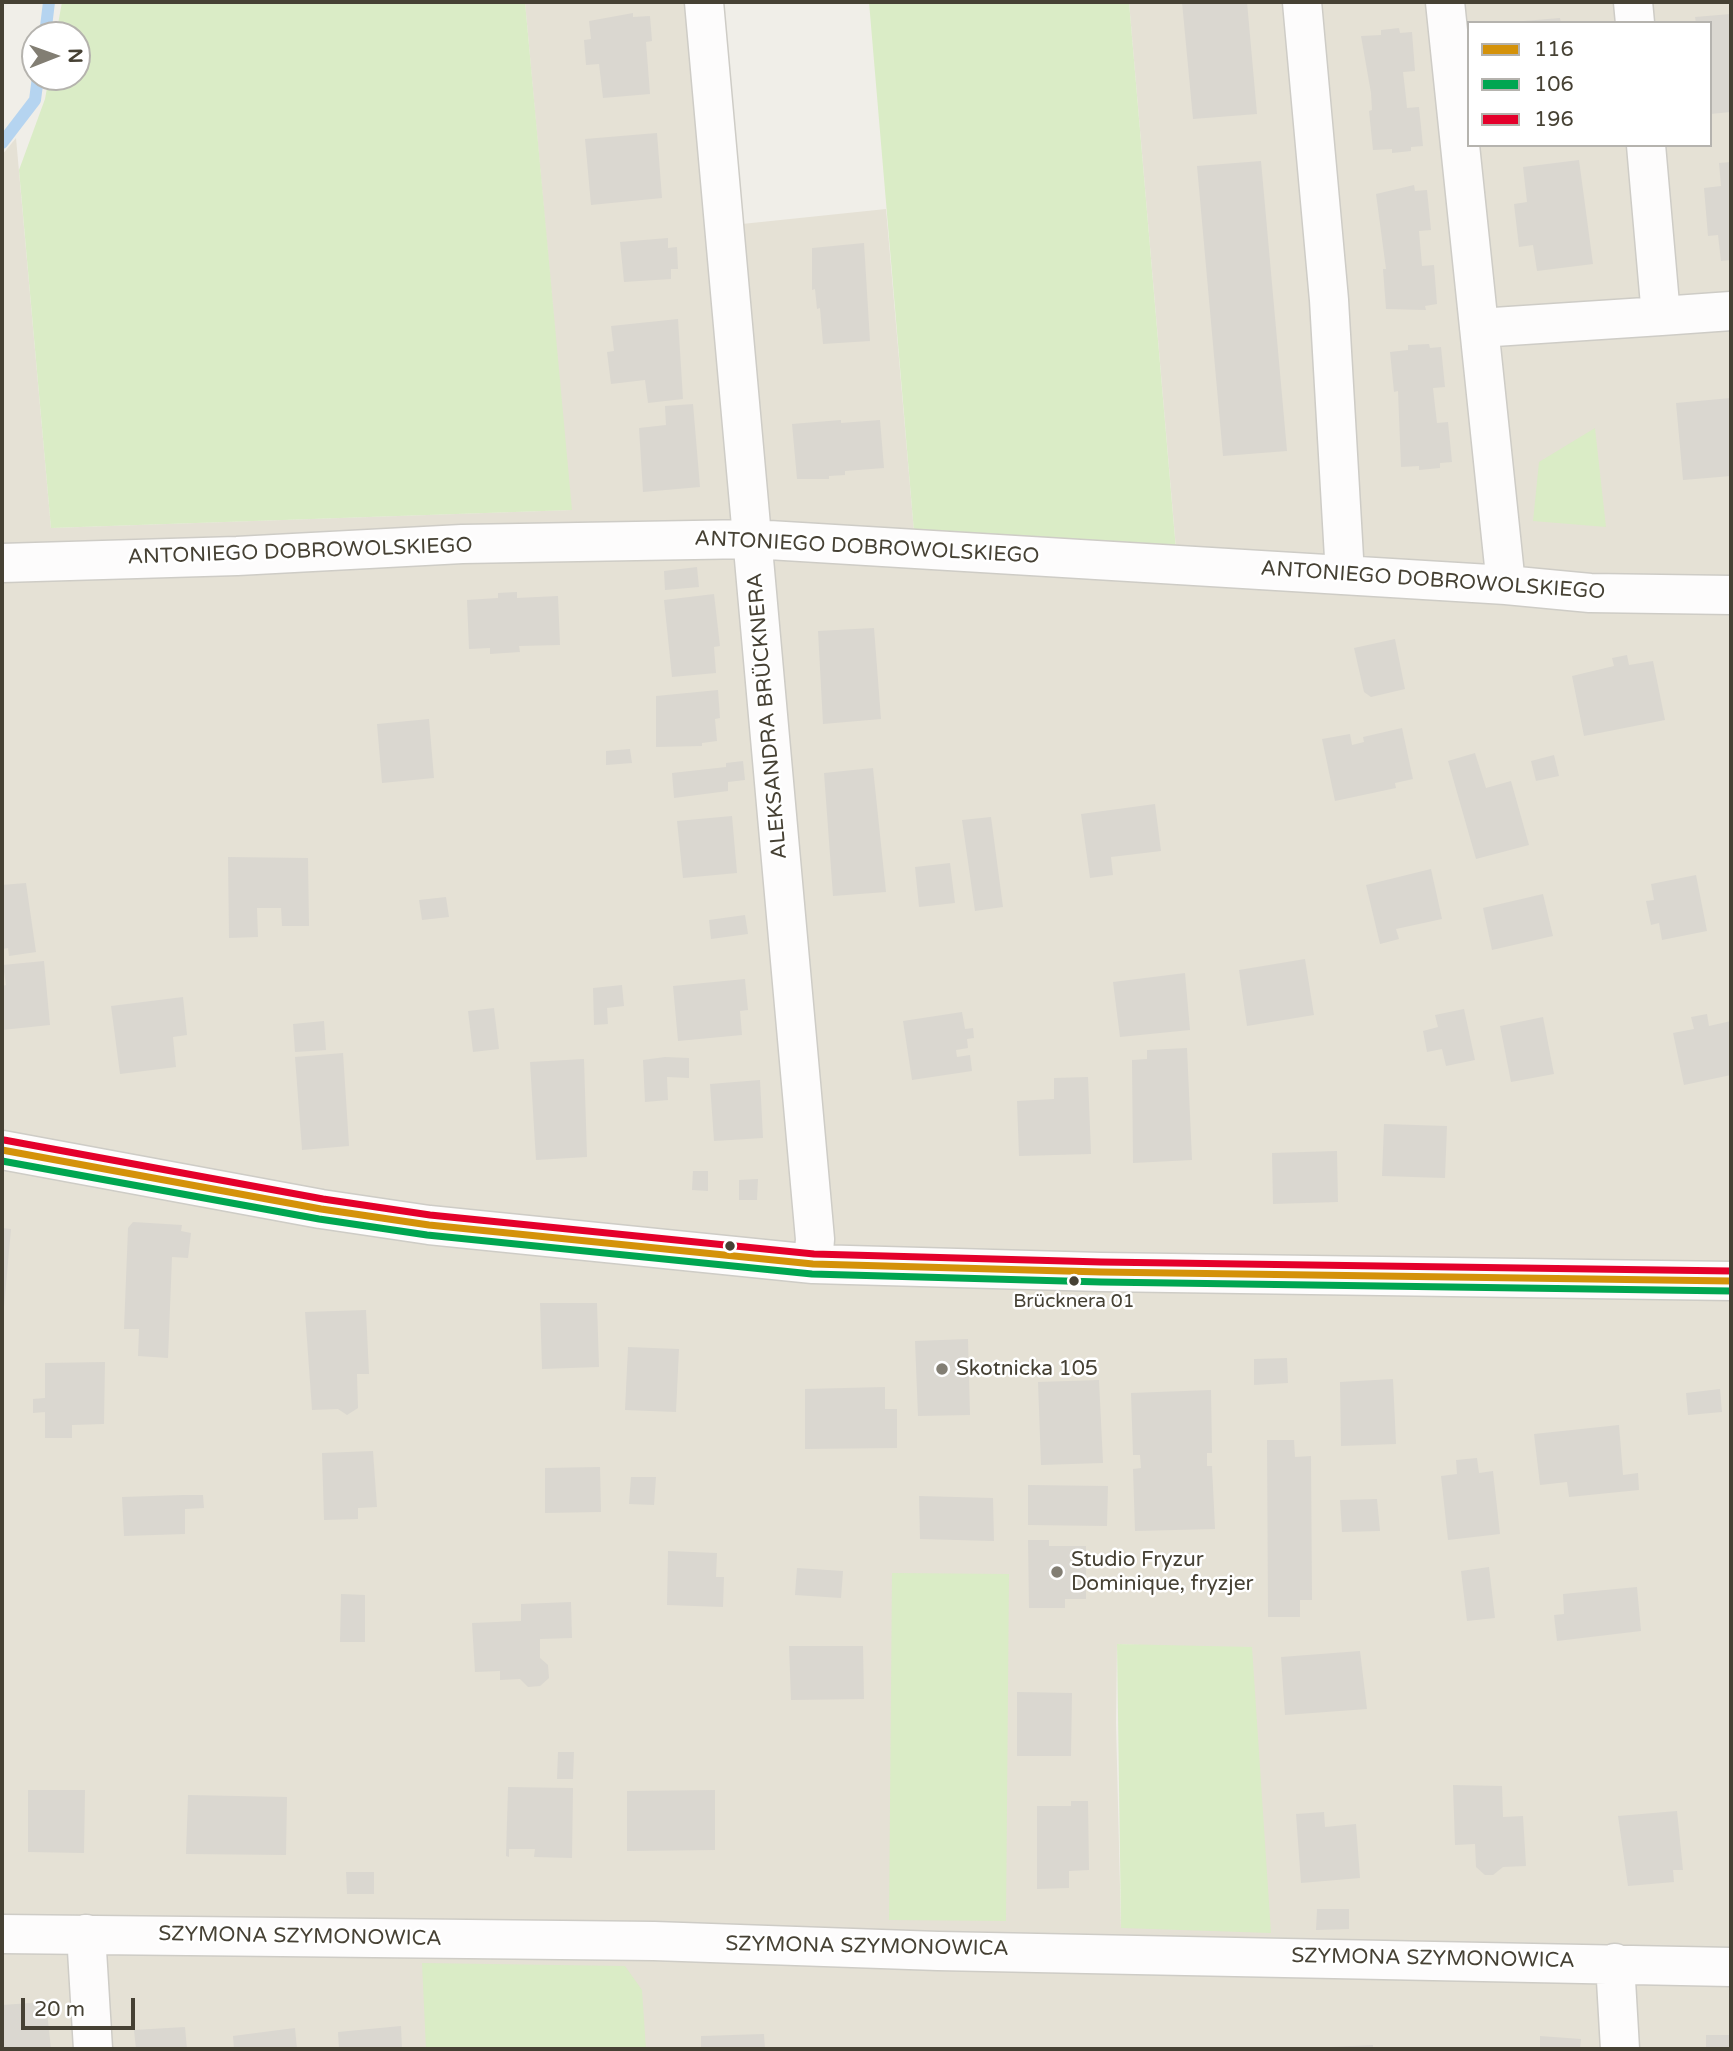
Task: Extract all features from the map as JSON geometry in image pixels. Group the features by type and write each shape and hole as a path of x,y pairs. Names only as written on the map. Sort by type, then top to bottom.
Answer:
{"street":[{"name":"ALEKSANDRA BRÜCKNERA","path":"704,2 815,1239 814,1264"},
{"path":"1302,2 1329,300 1345,575"},
{"path":"1445,2 1506,585"},
{"path":"1633,2 1635,21"},
{"path":"1646,147 1661,316"},
{"path":"1479,328 1731,311"},
{"name":"ANTONIEGO DOBROWOLSKIEGO","path":"2,562 237,556 462,544 752,539 1506,585 1590,593 1731,595"},
{"path":"2,1150 321,1209 457,1229 814,1264 1088,1272 1731,1281"},
{"name":"SZYMONA SZYMONOWICA","path":"2,1934 654,1941 938,1951 1731,1967"},
{"path":"86,1934 93,2049"},
{"path":"1615,1963 1620,2049"}],"shaded area":[{"path":"525,2 702,2 742,224 886,209 914,532 1176,549 1129,2 1731,2 1731,2049 2,2049 2,155 16,138 51,528 571,510","holes":["1117,1644 1180,1647 1121,1928 1116,1723"]}],"green space":[{"path":"62,2 525,2 572,510 51,528 19,170 46,91 91,91 91,21 59,21"},
{"path":"869,2 1129,2 1176,550 914,532"},
{"path":"1595,428 1606,527 1533,521 1539,462"},
{"path":"892,1573 1009,1574 1006,1921 889,1920"},
{"path":"1117,1644 1252,1647 1271,1933 1121,1928"},
{"path":"422,1963 625,1966 642,1990 646,2049 426,2049"}],"building":[{"path":"1182,2 1247,2 1257,114 1193,119"},
{"path":"633,13 633,17 650,16 652,41 646,42 650,94 603,98 599,64 586,65 584,40 591,39 589,21"},
{"path":"1731,14 1731,112 1712,114 1712,21 1696,21 1695,17"},
{"path":"1560,18 1561,21 1524,21"},
{"path":"1399,28 1400,33 1412,32 1415,71 1403,72 1407,108 1419,107 1423,146 1411,147 1411,151 1392,153 1392,149 1373,150 1369,111 1372,110 1371,93 1361,36 1381,35 1381,30"},
{"path":"657,133 662,198 591,205 585,139"},
{"path":"1579,160 1593,264 1537,271 1533,245 1519,247 1514,204 1527,202 1523,167"},
{"path":"1261,161 1287,451 1223,456 1197,166"},
{"path":"1731,162 1731,260 1721,261 1718,235 1708,236 1704,188 1721,186 1719,163"},
{"path":"1414,185 1415,191 1427,190 1431,230 1419,231 1422,266 1434,265 1437,304 1425,306 1426,310 1386,309 1383,269 1386,269 1376,194"},
{"path":"668,238 668,248 677,247 678,269 671,269 671,279 624,282 620,242"},
{"path":"864,243 870,341 823,344 820,308 817,309 815,289 812,290 812,248"},
{"path":"678,319 683,399 648,403 645,380 611,384 607,352 614,351 611,326"},
{"path":"1429,344 1430,348 1441,347 1445,387 1433,388 1437,423 1448,422 1452,462 1440,463 1440,468 1419,470 1419,466 1401,467 1398,391 1394,392 1390,352 1408,350 1408,345"},
{"path":"1731,398 1731,476 1683,480 1676,403"},
{"path":"693,404 700,487 643,492 639,428 666,425 665,406"},
{"path":"841,420 841,423 880,420 884,468 845,471 845,475 829,476 829,479 797,479 792,424"},
{"path":"697,567 699,587 665,590 664,571"},
{"path":"517,592 517,598 558,596 560,645 519,646 520,652 490,654 490,648 469,649 467,600 498,598 498,593"},
{"path":"714,594 720,646 714,647 716,673 672,677 664,600"},
{"path":"874,628 881,719 823,724 818,631"},
{"path":"1395,639 1405,689 1371,697 1364,692 1354,648"},
{"path":"1627,655 1629,665 1653,661 1665,720 1584,736 1572,676 1614,666 1612,658"},
{"path":"718,690 720,718 715,719 717,741 702,743 702,746 656,747 656,696"},
{"path":"429,719 434,778 382,783 377,724"},
{"path":"1402,728 1413,779 1395,783 1396,788 1335,801 1322,739 1350,734 1352,745 1364,742 1363,737"},
{"path":"630,749 632,763 606,765 606,751"},
{"path":"1475,753 1486,788 1511,781 1529,845 1476,859 1448,761"},
{"path":"1554,755 1559,776 1536,781 1531,761"},
{"path":"743,761 745,780 728,782 728,791 674,798 672,773 726,767 726,763"},
{"path":"873,768 886,892 833,896 824,773"},
{"path":"1155,804 1161,851 1111,857 1113,875 1090,878 1081,814"},
{"path":"732,816 737,873 683,878 677,821"},
{"path":"991,817 1003,907 975,911 962,820"},
{"path":"228,857 308,858 309,926 282,926 281,908 257,908 258,937 229,938"},
{"path":"950,863 955,903 919,907 915,867"},
{"path":"1431,869 1442,919 1396,929 1399,939 1380,944 1366,885"},
{"path":"1696,875 1707,931 1662,940 1659,923 1651,925 1646,901 1654,900 1651,884"},
{"path":"26,883 36,952 9,956 8,948 2,949 2,885"},
{"path":"1543,894 1553,936 1492,950 1483,908"},
{"path":"446,897 449,917 422,920 419,900"},
{"path":"745,915 748,934 711,939 709,920"},
{"path":"1305,959 1314,1015 1247,1026 1239,970"},
{"path":"44,961 50,1025 2,1030 2,986 6,985 3,965"},
{"path":"1185,973 1190,1030 1120,1037 1113,982"},
{"path":"745,979 748,1010 740,1011 742,1035 678,1041 673,986"},
{"path":"622,985 624,1006 607,1008 608,1024 594,1025 593,988"},
{"path":"183,997 187,1035 173,1037 176,1067 120,1074 111,1006"},
{"path":"494,1008 499,1049 473,1052 468,1011"},
{"path":"1464,1009 1475,1060 1446,1066 1442,1049 1427,1052 1423,1031 1438,1027 1435,1015"},
{"path":"962,1012 965,1029 973,1028 974,1038 967,1039 968,1048 956,1050 957,1057 970,1055 972,1071 912,1080 903,1021"},
{"path":"1707,1014 1709,1026 1731,1021 1731,1075 1684,1085 1673,1033 1694,1029 1691,1017"},
{"path":"1543,1017 1554,1074 1511,1082 1500,1026"},
{"path":"324,1021 326,1050 295,1052 293,1024"},
{"path":"1187,1048 1192,1160 1133,1163 1132,1060 1147,1059 1147,1050"},
{"path":"343,1053 349,1146 302,1150 295,1057"},
{"path":"689,1058 689,1078 667,1077 668,1100 645,1102 643,1060"},
{"path":"584,1059 587,1157 536,1160 530,1062"},
{"path":"1088,1077 1091,1154 1019,1156 1017,1101 1054,1099 1054,1078"},
{"path":"760,1080 763,1138 714,1141 710,1084"},
{"path":"1384,1124 1447,1126 1445,1178 1382,1176"},
{"path":"1337,1151 1338,1202 1273,1204 1272,1153"},
{"path":"693,1171 708,1171 708,1191 692,1190"},
{"path":"758,1179 757,1200 739,1200 739,1180"},
{"path":"133,1222 182,1225 181,1231 191,1233 188,1258 172,1257 168,1358 138,1356 139,1329 124,1329 128,1228"},
{"path":"2,1228 11,1229 4,1307 2,1307"},
{"path":"540,1303 597,1303 599,1367 542,1369"},
{"path":"366,1310 369,1374 357,1374 358,1408 347,1415 338,1409 312,1410 305,1312"},
{"path":"968,1339 970,1415 918,1416 915,1341"},
{"path":"628,1347 679,1349 676,1412 625,1410"},
{"path":"1287,1358 1288,1383 1254,1385 1254,1359"},
{"path":"105,1362 104,1424 72,1425 72,1438 45,1438 45,1412 33,1413 33,1399 45,1398 45,1363"},
{"path":"1393,1379 1396,1444 1341,1446 1340,1382"},
{"path":"1099,1380 1103,1463 1041,1465 1038,1382"},
{"path":"885,1387 885,1409 897,1409 897,1448 805,1449 805,1389"},
{"path":"1720,1389 1722,1412 1688,1415 1686,1393"},
{"path":"1211,1390 1212,1453 1207,1453 1207,1466 1212,1466 1215,1529 1135,1531 1133,1469 1141,1468 1140,1455 1133,1455 1131,1393"},
{"path":"1619,1425 1623,1475 1638,1473 1639,1490 1569,1497 1567,1482 1540,1485 1534,1434"},
{"path":"1267,1440 1294,1440 1295,1457 1311,1456 1312,1600 1300,1600 1300,1617 1268,1617"},
{"path":"373,1451 377,1507 358,1508 358,1519 324,1520 322,1453"},
{"path":"1477,1458 1479,1473 1493,1471 1500,1534 1448,1540 1441,1476 1457,1474 1456,1460"},
{"path":"600,1467 601,1512 545,1513 545,1468"},
{"path":"631,1477 656,1477 654,1505 629,1504"},
{"path":"1028,1485 1108,1486 1107,1526 1028,1525"},
{"path":"203,1495 204,1508 185,1509 185,1534 124,1536 122,1497"},
{"path":"919,1496 993,1498 994,1541 920,1539"},
{"path":"1377,1499 1380,1531 1342,1532 1340,1500"},
{"name":"Studio Fryzur Dominique, fryzjer","path":"1028,1540 1049,1540 1049,1546 1086,1546 1086,1599 1065,1599 1065,1608 1029,1608"},
{"path":"668,1551 717,1553 716,1577 724,1577 723,1607 667,1605"},
{"path":"1489,1567 1495,1618 1467,1621 1461,1571"},
{"path":"797,1568 843,1571 841,1598 795,1595"},
{"path":"1637,1587 1641,1631 1557,1641 1554,1615 1564,1614 1563,1594"},
{"path":"341,1594 365,1595 365,1642 340,1642"},
{"path":"571,1602 572,1638 540,1639 540,1658 548,1665 549,1678 540,1686 528,1687 520,1679 500,1680 500,1671 475,1672 472,1623 521,1621 521,1604"},
{"path":"789,1646 863,1646 864,1699 791,1700"},
{"path":"1360,1651 1367,1709 1285,1715 1281,1657"},
{"path":"1017,1692 1072,1693 1071,1756 1017,1756"},
{"path":"558,1752 574,1752 573,1779 557,1779"},
{"path":"1453,1785 1502,1786 1503,1817 1523,1816 1526,1866 1503,1867 1493,1875 1485,1875 1476,1867 1475,1844 1455,1845"},
{"path":"508,1787 573,1788 572,1858 534,1857 535,1849 509,1849 509,1857 506,1856"},
{"path":"28,1790 85,1790 84,1853 28,1852"},
{"path":"715,1790 715,1850 627,1851 627,1791"},
{"path":"188,1795 287,1797 286,1855 186,1854"},
{"path":"1071,1801 1088,1801 1089,1870 1069,1871 1069,1888 1037,1889 1037,1806 1071,1806"},
{"path":"1677,1811 1683,1870 1673,1870 1674,1882 1628,1886 1618,1816"},
{"path":"1324,1812 1325,1827 1356,1824 1360,1878 1301,1883 1296,1814"},
{"path":"346,1872 374,1872 374,1894 347,1894"},
{"path":"1317,1909 1349,1909 1349,1929 1316,1930"},
{"path":"46,2002 51,2049 2,2049 2,2005"},
{"path":"401,2026 402,2049 339,2049 338,2032"},
{"path":"185,2027 187,2049 136,2049 134,2030"},
{"path":"295,2028 297,2049 234,2049 233,2036"},
{"path":"764,2034 765,2049 701,2049 701,2036"},
{"path":"1706,2035 1731,2035 1731,2049 1681,2049 1706,2047"},
{"path":"1540,2036 1581,2039 1580,2049 1540,2049"},
{"path":"1373,2045 1373,2049 1331,2047"}],"waterway":[{"path":"47,21 49,2"},
{"path":"2,143 35,100 36,91"}],"transit line":[{"name":"196","path":"4,1140 323,1199 430,1215 814,1254 1101,1262 1731,1271"},
{"name":"116","path":"2,1150 321,1209 429,1225 813,1264 1101,1272 1731,1281"},
{"name":"106","path":"2,1161 319,1219 427,1235 812,1274 1101,1282 1731,1291"}],"place":[{"name":"Brücknera 01","path":"1074,1281"},
{"name":"Skotnicka 105","path":"942,1369"},
{"name":"Studio Fryzur Dominique, fryzjer","path":"1057,1572"}]}
